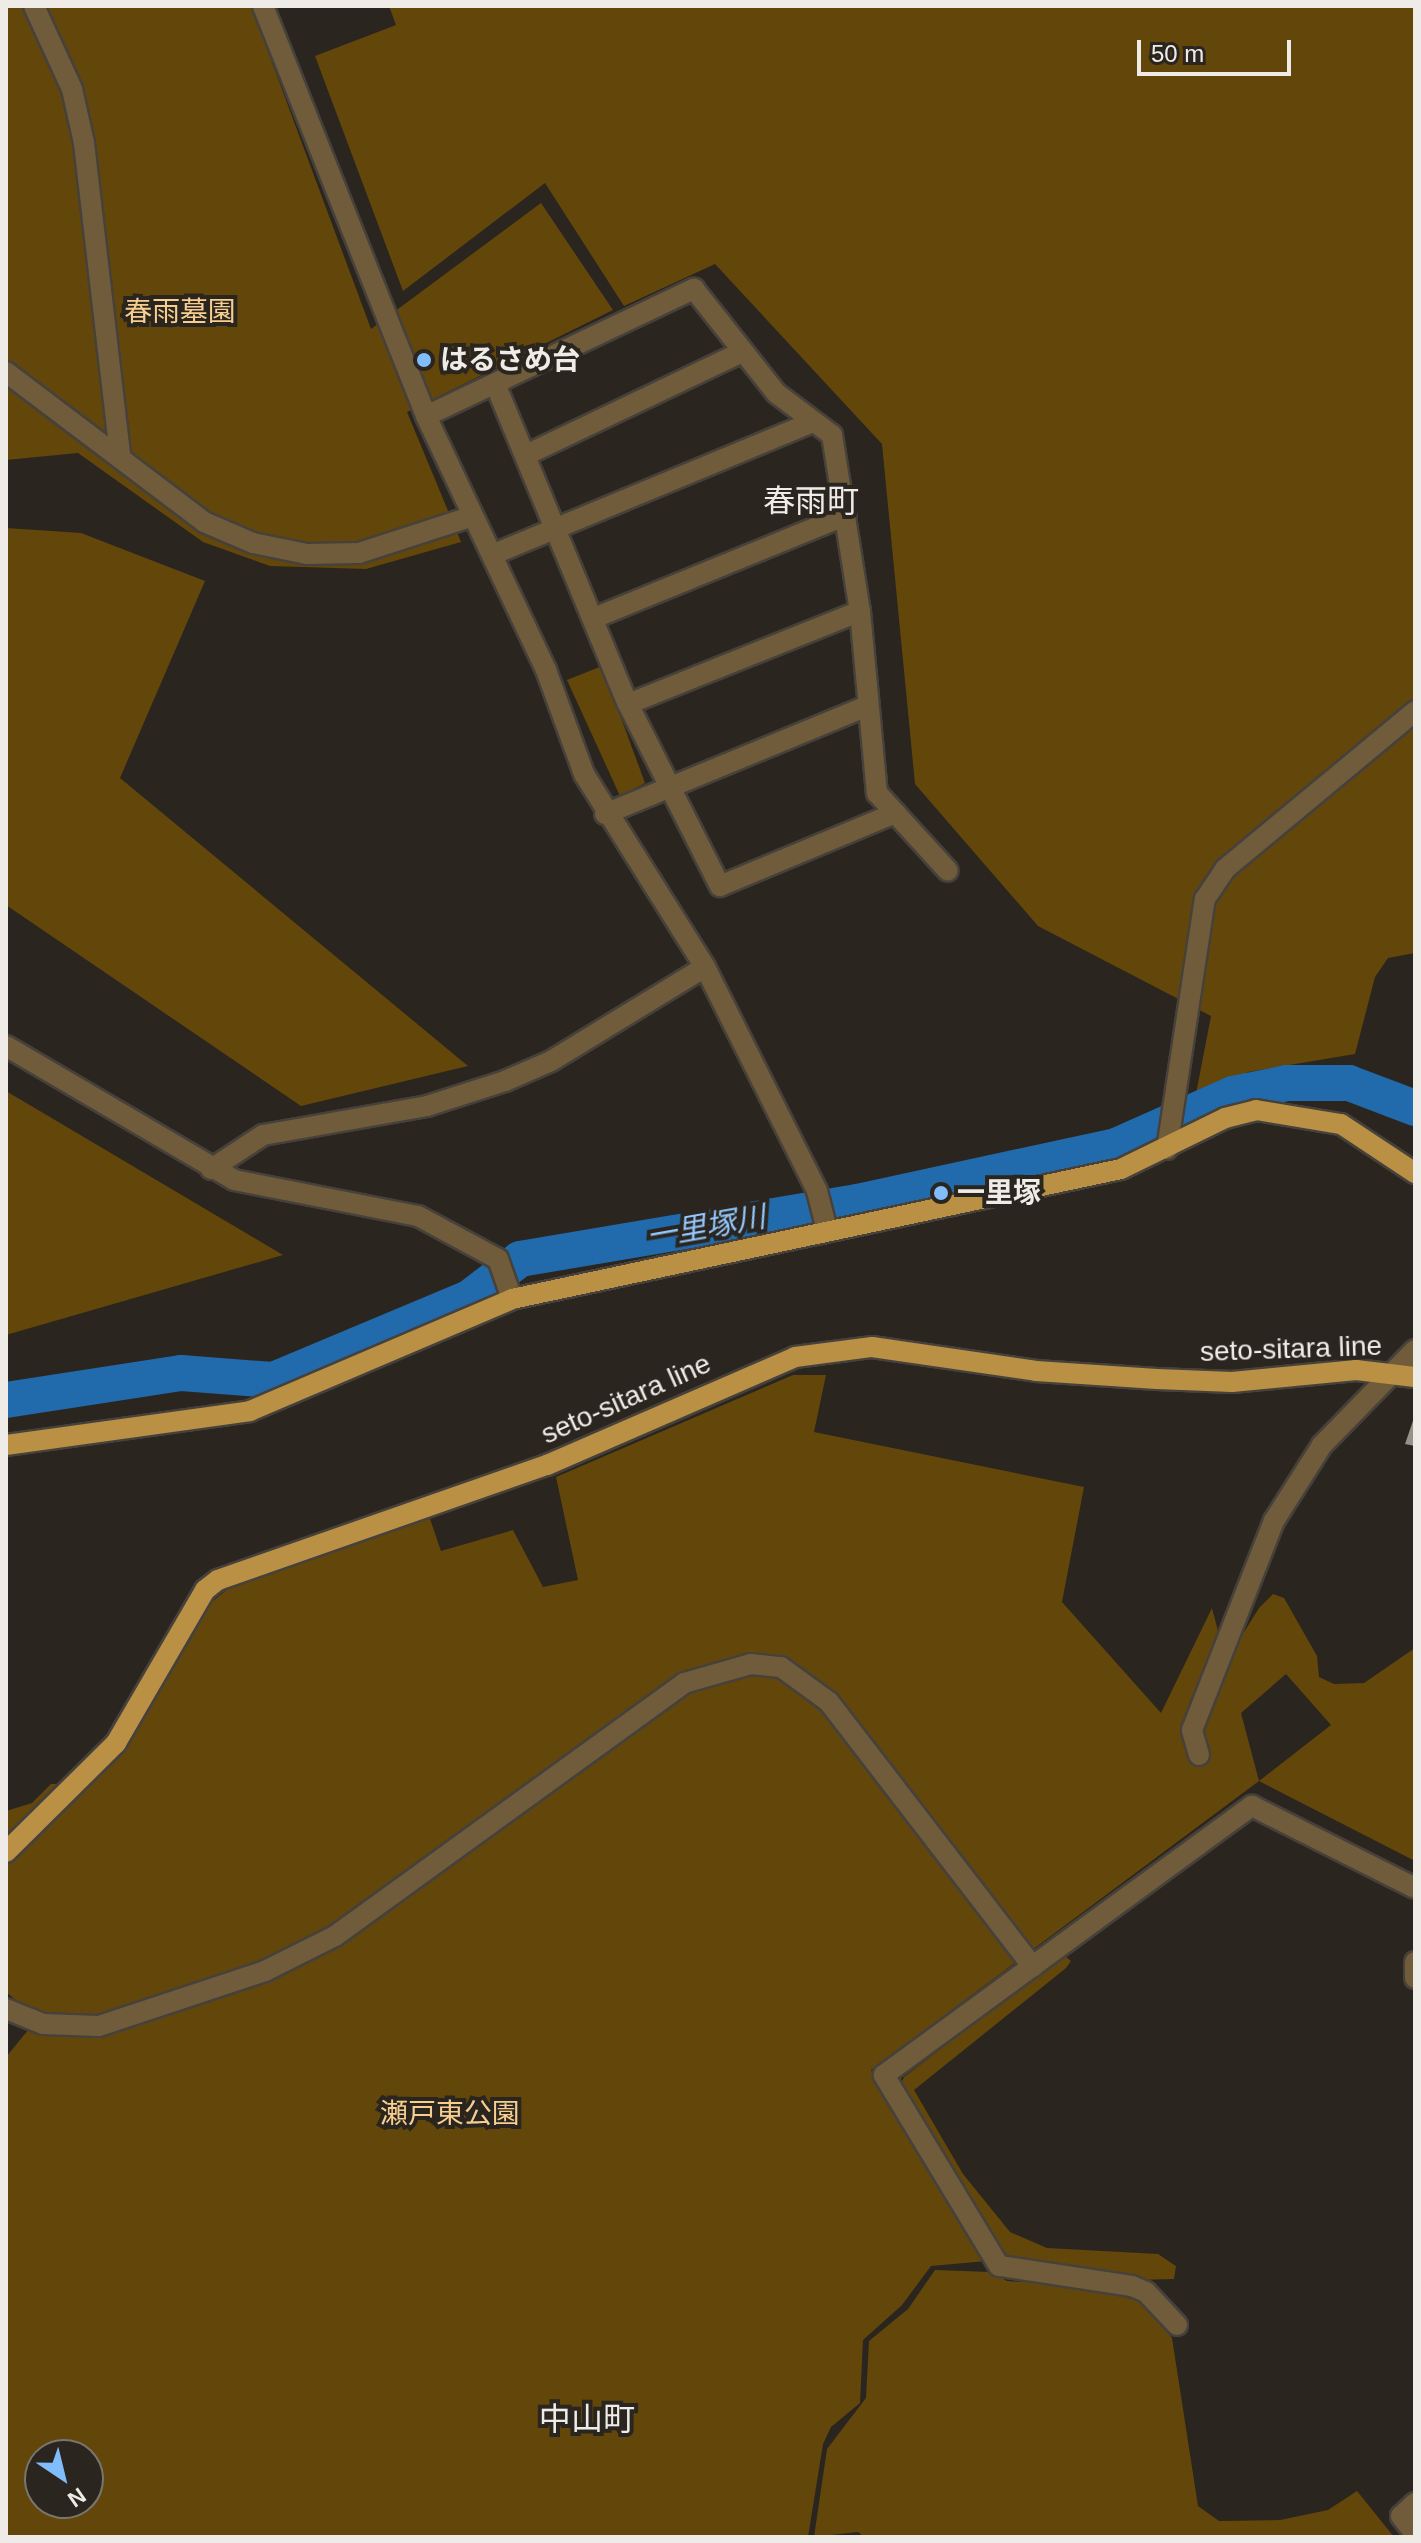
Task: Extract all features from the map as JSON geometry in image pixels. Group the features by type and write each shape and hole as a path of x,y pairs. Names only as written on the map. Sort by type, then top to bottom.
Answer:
{"main road":[{"path":"6,1445 250,1411 511,1294 1106,1173 1225,1118 1256,1110 1294,1112 1341,1124 1415,1173"},
{"name":"seto-sitara line","path":"6,1852 116,1743 205,1590 218,1580 547,1465 795,1357 872,1347 1036,1371 1232,1382 1393,1372 1415,1377"}],"street":[{"path":"34,6 72,89 84,143 120,455"},
{"path":"263,6 426,416 494,554 605,814 705,967 817,1191 827,1230"},
{"path":"426,416 496,386 694,289 742,352 811,423 832,435 860,611 877,793 948,871"},
{"path":"526,455 742,352"},
{"path":"6,372 120,455 204,522 253,543 307,554 359,553 473,516"},
{"path":"496,386 560,530 628,704 666,787 720,886 895,813"},
{"path":"494,554 560,530 811,423"},
{"path":"594,618 846,515"},
{"path":"628,704 860,611"},
{"path":"605,814 867,706"},
{"path":"1166,1146 1205,899 1225,869 1415,711"},
{"path":"211,1169 263,1135 427,1106 505,1081 551,1061 705,967"},
{"path":"6,1046 234,1180 418,1216 498,1259 511,1294"},
{"path":"1199,1755 1192,1730 1274,1521 1322,1445 1415,1350"},
{"path":"6,2009 43,2024 99,2026 265,1971 335,1936 684,1683 751,1664 781,1667 829,1702 1033,1967"},
{"path":"1177,2325 1146,2292 1132,2286 999,2266 884,2075 1252,1806 1415,1888"},
{"path":"1415,1962 1415,1978"},
{"path":"1415,2503 1401,2516 1415,2534"}],"green space":[{"name":"春雨墓園","path":"6,6 251,6 371,329 541,203 613,310 407,412 461,542 366,569 270,566 203,542 78,453 6,460"},
{"path":"389,6 1415,6 1415,953 1388,958 1375,977 1355,1054 1248,1072 1194,1104 1211,1016 1038,926 915,784 882,444 715,264 624,306 545,183 403,291 315,56 396,25"},
{"path":"6,528 81,533 205,581 120,778 468,1066 301,1106 6,905"},
{"path":"602,666 645,783 620,796 567,680"},
{"path":"6,1091 283,1255 6,1335"},
{"name":"瀬戸東公園","path":"793,1375 826,1375 814,1432 1084,1487 1062,1602 1161,1713 1212,1608 1226,1661 1259,1608 1273,1594 1284,1598 1317,1656 1319,1677 1334,1684 1364,1683 1415,1648 1415,1861 1259,1781 871,2070 987,2261 931,2266 902,2305 863,2340 860,2403 831,2427 823,2444 808,2537 6,2537 6,2057 38,2018 6,1992 6,1864 131,1740 206,1607 236,1582 429,1516 441,1551 513,1530 543,1587 578,1580 556,1477","holes":["1286,1674 1331,1725 1259,1781 1241,1713"]},
{"path":"51,1784 59,1784 52,1796 6,1841 6,1811 32,1803"},
{"path":"1064,1955 1071,1961 1066,1968 914,2090 963,2174 1010,2232 1047,2248 1158,2254 1176,2266 1174,2279 1134,2280 1002,2258 898,2091 904,2077"},
{"path":"935,2270 991,2272 1007,2281 1072,2285 1144,2302 1172,2338 1198,2506 1219,2521 1280,2520 1328,2510 1357,2491 1394,2537 864,2537 858,2532 814,2537 827,2449 866,2398 869,2341 908,2309"}],"building":[{"path":"1415,1415 1415,1446 1405,1444"}],"waterway":[{"name":"一里塚川","path":"6,1400 181,1373 273,1380 469,1298 520,1259 857,1202 1116,1146 1233,1094 1287,1083 1349,1083 1415,1108"}],"place":[{"name":"はるさめ台","path":"424,360"},
{"name":"一里塚","path":"941,1193"}],"district":[{"name":"春雨町","path":"811,501"},
{"name":"中山町","path":"587,2419"}]}
